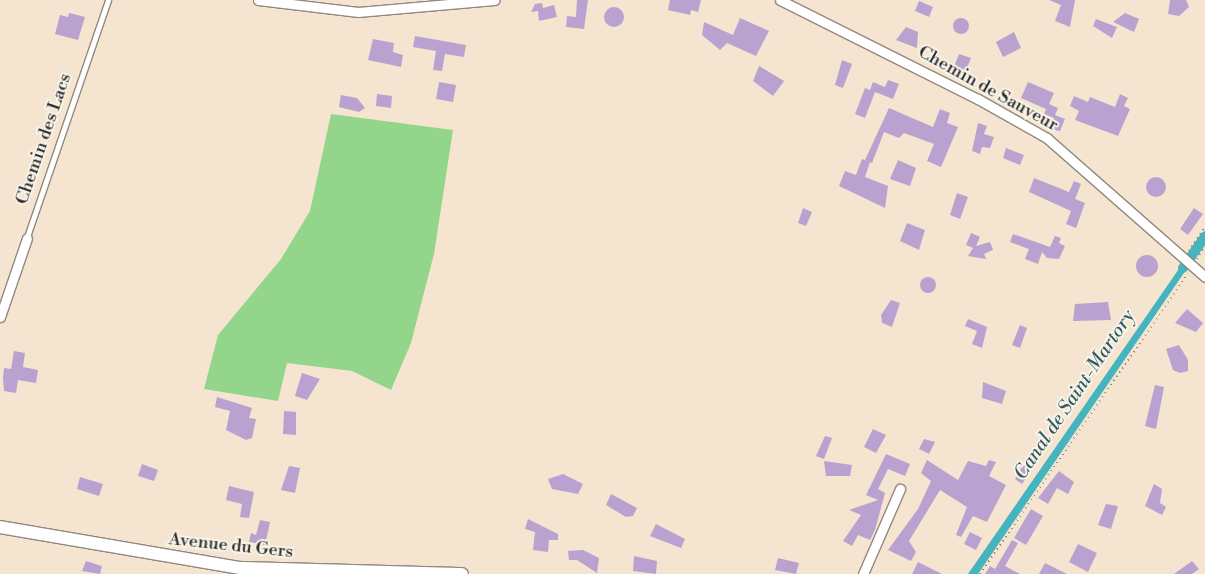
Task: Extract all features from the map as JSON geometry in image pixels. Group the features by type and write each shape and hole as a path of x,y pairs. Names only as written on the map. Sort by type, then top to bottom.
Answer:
{"main road":[{"name":"Avenue du Gers","path":"0,527 241,568 462,574"}],"street":[{"path":"258,0 358,12 494,0"},
{"name":"Chemin de Sauveur","path":"780,0 978,99 1047,138 1186,253 1205,277"},
{"name":"Chemin des Lacs","path":"0,317 26,238"},
{"path":"863,574 900,489"}],"lane":[{"name":"Chemin des Lacs","path":"26,238 108,0"}],"path":[{"path":"1186,253 1205,226"},
{"path":"980,574 1205,246"}],"green space":[{"path":"331,114 453,130 434,254 411,343 391,390 352,371 287,363 278,401 204,389 218,335 281,259 310,211"}],"water":[{"path":"1183,263 1188,267 978,574 968,574"}],"building":[{"path":"577,0 588,0 584,29 566,27 567,16 576,17"},
{"path":"670,0 701,0 698,12 691,10 690,15 668,10"},
{"path":"1049,0 1075,0 1070,27 1055,21 1061,5"},
{"path":"1170,0 1186,0 1189,7 1179,16 1168,14"},
{"path":"919,1 933,7 929,17 915,11"},
{"path":"542,3 543,8 554,5 557,17 539,21 538,11 531,12 535,4"},
{"path":"614,7 621,10 624,17 621,24 614,27 607,24 604,17 607,10"},
{"path":"69,13 85,17 78,40 55,34 60,15 68,17"},
{"path":"1125,13 1139,19 1134,32 1113,22"},
{"path":"740,18 769,31 756,56 727,43 720,50 702,35 704,22 733,35"},
{"path":"958,18 964,18 969,23 967,32 958,34 953,29 953,23"},
{"path":"1096,19 1117,27 1112,38 1093,26"},
{"path":"906,27 918,32 917,48 896,40"},
{"path":"1014,32 1021,48 1003,57 996,42"},
{"path":"415,36 466,45 464,57 445,54 442,71 433,70 436,51 413,47"},
{"path":"373,39 394,43 393,52 403,55 401,67 368,60"},
{"path":"959,54 971,58 965,73 953,69"},
{"path":"842,60 852,64 843,88 835,85"},
{"path":"759,66 784,81 773,96 753,81"},
{"path":"888,80 899,84 893,99 875,92 865,118 855,114 865,88 870,90 873,82 885,87"},
{"path":"439,82 456,85 453,102 436,99"},
{"path":"1028,82 1054,93 1049,104 1058,108 1055,115 1065,119 1060,131 1049,129 1054,118 1044,114 1046,109 1021,98"},
{"path":"377,94 392,96 391,108 376,106"},
{"path":"1120,94 1128,98 1124,106 1130,109 1118,136 1075,120 1079,111 1070,106 1074,96 1088,102 1090,97 1115,107"},
{"path":"341,95 357,98 365,108 359,112 339,107"},
{"path":"889,108 933,127 940,109 950,113 947,123 958,127 941,167 927,161 934,144 904,133 899,138 884,132 872,163 865,160"},
{"path":"978,123 987,126 984,134 994,137 990,148 982,147 980,154 972,151"},
{"path":"1006,148 1024,155 1020,165 1003,158"},
{"path":"862,159 870,162 865,177 888,186 885,208 839,186 845,171 856,175"},
{"path":"898,160 916,168 910,186 890,179"},
{"path":"1156,177 1163,180 1166,187 1163,194 1156,197 1149,194 1146,187 1149,180"},
{"path":"1034,178 1069,192 1074,181 1081,184 1075,199 1085,203 1076,228 1066,224 1071,211 1029,192"},
{"path":"957,193 968,197 960,219 950,215"},
{"path":"803,208 812,212 806,226 798,223"},
{"path":"1194,208 1203,214 1188,235 1180,229"},
{"path":"907,223 925,230 919,250 900,241"},
{"path":"971,233 980,237 976,246 990,242 993,250 984,254 986,259 968,256 973,248 966,245"},
{"path":"1013,234 1050,247 1055,236 1061,238 1059,243 1065,246 1059,259 1047,258 1042,252 1038,264 1025,259 1029,249 1010,242"},
{"path":"1147,255 1155,258 1158,266 1155,274 1147,277 1139,274 1136,266 1139,258"},
{"path":"928,277 934,279 936,285 934,291 928,293 922,291 920,285 922,279"},
{"path":"891,300 900,303 892,327 882,323 881,315"},
{"path":"1108,302 1111,320 1073,321 1075,304"},
{"path":"1187,309 1203,323 1196,332 1175,323"},
{"path":"968,319 987,327 982,348 972,344 977,331 965,326"},
{"path":"1020,325 1027,328 1020,348 1012,345"},
{"path":"1179,345 1188,360 1188,371 1180,373 1173,370 1166,349"},
{"path":"14,351 25,353 23,367 38,370 36,383 18,380 16,393 4,391 3,378 4,368 11,369"},
{"path":"302,373 320,379 307,400 295,396"},
{"path":"983,382 1006,391 1002,404 982,398"},
{"path":"1155,385 1164,387 1156,429 1145,426"},
{"path":"217,397 252,408 249,418 256,419 252,438 246,440 226,430 230,411 215,407"},
{"path":"284,411 296,412 296,435 283,434"},
{"path":"873,429 886,435 876,453 864,447"},
{"path":"825,436 832,438 824,459 816,456"},
{"path":"924,439 935,442 929,454 919,449"},
{"path":"886,454 910,464 905,476 888,469 878,489 885,493 875,530 870,540 858,535 852,546 843,541 861,515 849,510 878,500 866,495"},
{"path":"927,460 958,480 968,461 986,466 989,460 996,462 989,476 1006,485 987,522 973,516 961,537 956,535 967,507 940,490 909,541 916,552 911,561 888,550 918,509 931,481 921,473"},
{"path":"824,461 852,465 850,476 826,476"},
{"path":"142,464 158,470 154,481 138,476"},
{"path":"1023,465 1031,470 1022,484 1015,479"},
{"path":"289,466 300,468 295,493 281,490"},
{"path":"1059,471 1074,482 1068,494 1057,488 1048,504 1038,498"},
{"path":"563,474 583,484 578,494 552,489 548,479"},
{"path":"80,477 103,484 99,496 77,489"},
{"path":"1154,484 1162,489 1160,503 1166,507 1162,515 1145,506"},
{"path":"229,486 254,492 249,518 240,517 242,504 226,500"},
{"path":"611,494 637,508 633,516 626,517 606,505"},
{"path":"1106,504 1118,506 1111,529 1098,525"},
{"path":"1031,509 1043,516 1026,545 1014,538"},
{"path":"528,519 558,534 558,540 549,540 548,552 533,550 535,532 525,529"},
{"path":"260,520 270,522 265,545 249,542 251,533 256,535"},
{"path":"656,524 685,539 681,548 650,536"},
{"path":"970,532 982,538 976,550 964,544"},
{"path":"1012,540 1018,543 1005,566 1020,574 985,574 990,566 995,569"},
{"path":"1078,544 1097,553 1088,572 1069,562"},
{"path":"583,550 599,558 597,573 577,560 569,560 568,551"},
{"path":"634,556 657,561 656,574 633,571"},
{"path":"778,558 799,563 796,574 775,570"},
{"path":"86,561 102,566 100,574 82,571"},
{"path":"1192,561 1199,569 1192,574 1174,574"},
{"path":"918,562 942,574 912,574"},
{"path":"1045,563 1067,574 1039,574"}],"waterway":[{"name":"Canal de Saint-Martory","path":"1183,268 1205,236"}]}
